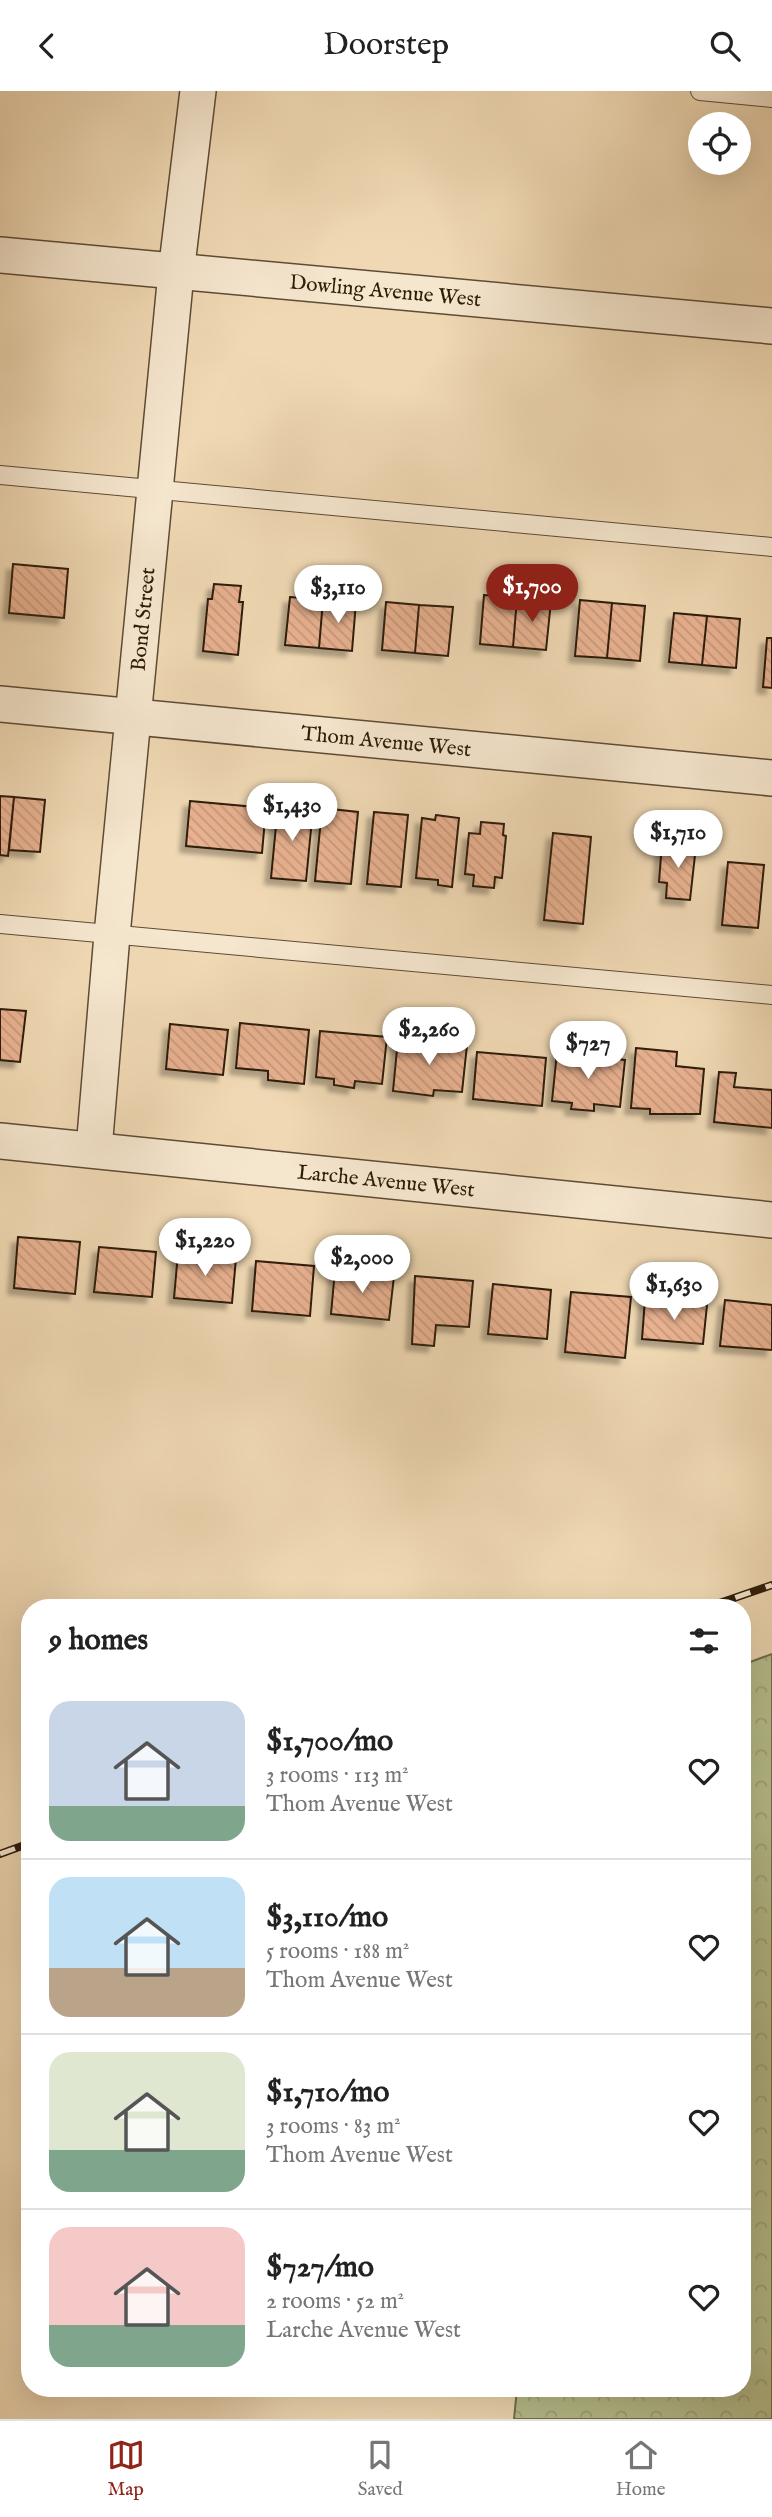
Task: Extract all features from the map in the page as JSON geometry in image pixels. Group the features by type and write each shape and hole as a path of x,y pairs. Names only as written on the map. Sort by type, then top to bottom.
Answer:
{"street":[{"name":"Bond Street","path":"94,1149 176,273 198,91"},
{"name":"Dowling Avenue West","path":"0,255 772,326"},
{"name":"Thom Avenue West","path":"0,703 772,778"},
{"name":"Larche Avenue West","path":"0,1141 772,1220"}],"lane":[{"path":"700,91 772,98"},
{"path":"0,475 772,547"},
{"path":"0,924 772,995"}],"green space":[{"path":"772,1654 772,2419 514,2419 516,2397 751,2397 751,1662"}],"building":[{"path":"13,564 68,569 64,618 9,613"},
{"path":"214,584 241,586 239,602 243,602 238,655 203,651 208,599 212,599"},
{"path":"484,595 517,598 513,647 480,644"},
{"path":"290,597 323,600 319,648 285,645"},
{"path":"517,598 551,601 546,650 513,647"},
{"path":"323,600 356,602 352,651 319,648"},
{"path":"580,600 612,603 607,658 575,656"},
{"path":"386,602 419,605 415,653 382,650"},
{"path":"612,603 645,606 640,661 607,658"},
{"path":"419,605 453,607 448,656 415,653"},
{"path":"674,613 707,616 702,665 669,662"},
{"path":"707,616 740,619 736,668 702,665"},
{"path":"767,638 772,638 772,688 763,687"},
{"path":"0,796 14,797 8,856 0,855"},
{"path":"14,797 45,800 40,852 9,850"},
{"path":"190,801 266,808 262,853 186,846"},
{"path":"278,805 313,809 306,881 271,878"},
{"path":"322,808 358,812 351,884 315,881"},
{"path":"374,812 408,815 401,887 367,884"},
{"path":"436,815 459,818 452,887 438,885 438,880 416,878 422,818 435,820"},
{"path":"481,822 504,824 503,835 506,836 502,878 495,877 494,888 473,886 474,875 465,874 469,833 480,834"},
{"path":"553,833 591,837 583,924 544,920"},
{"path":"662,843 696,846 690,900 666,898 667,883 659,882"},
{"path":"728,862 764,865 758,928 722,925"},
{"path":"0,1009 26,1011 20,1062 0,1060"},
{"path":"240,1023 309,1030 304,1084 268,1080 268,1071 236,1068"},
{"path":"170,1024 228,1030 223,1075 166,1069"},
{"path":"320,1031 387,1037 382,1084 355,1081 354,1088 334,1085 334,1079 316,1077"},
{"path":"398,1039 467,1045 462,1092 434,1090 433,1096 393,1091"},
{"path":"636,1048 677,1052 676,1066 704,1069 700,1114 650,1114 650,1109 631,1108"},
{"path":"477,1052 546,1058 542,1106 473,1099"},
{"path":"557,1052 625,1060 620,1107 594,1104 594,1111 571,1109 572,1103 552,1101"},
{"path":"719,1072 736,1073 734,1087 772,1090 772,1128 714,1122"},
{"path":"18,1237 80,1242 75,1294 14,1288"},
{"path":"99,1247 156,1252 152,1297 94,1292"},
{"path":"178,1253 236,1258 232,1303 174,1298"},
{"path":"256,1261 314,1266 310,1316 252,1311"},
{"path":"335,1270 394,1276 389,1320 331,1314"},
{"path":"415,1276 473,1281 469,1327 436,1325 434,1346 412,1344"},
{"path":"493,1284 551,1290 547,1339 488,1334"},
{"path":"571,1292 631,1297 625,1358 565,1352"},
{"path":"645,1299 707,1305 703,1344 642,1339"},
{"path":"725,1300 772,1305 772,1350 720,1346"}],"railway":[{"path":"731,1599 772,1585"},
{"path":"0,1854 21,1846"}]}
